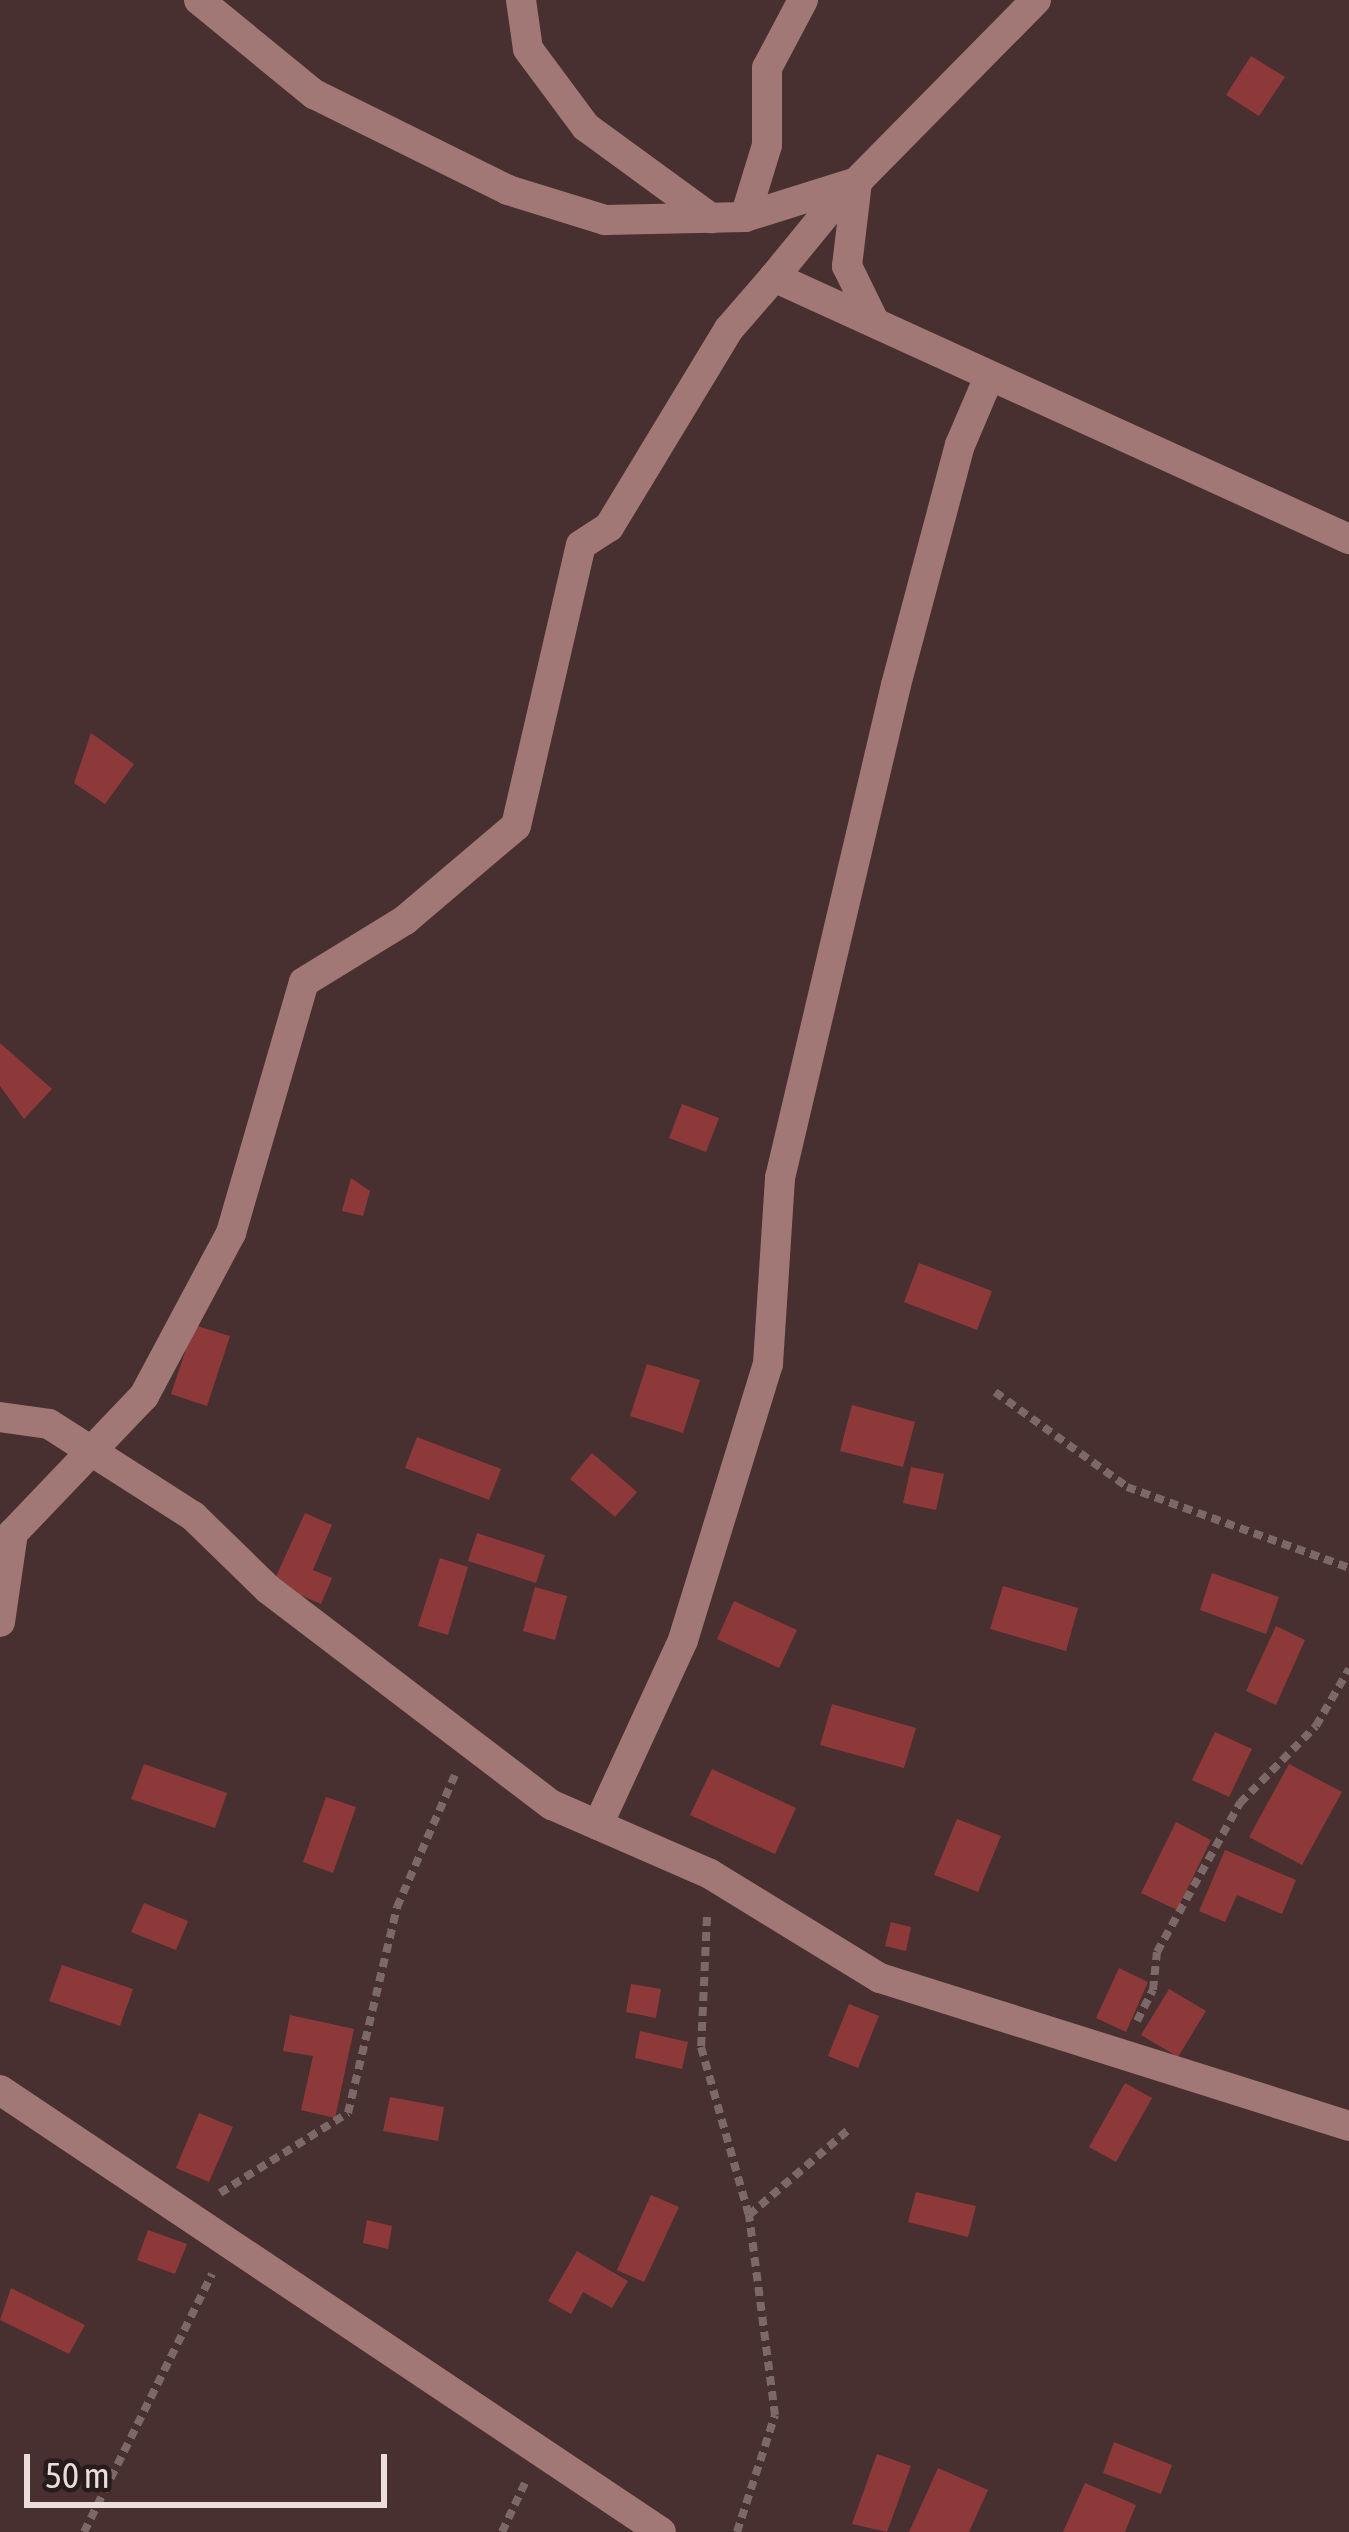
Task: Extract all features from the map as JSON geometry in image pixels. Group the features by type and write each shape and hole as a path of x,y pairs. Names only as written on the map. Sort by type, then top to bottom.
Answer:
{"street":[{"path":"199,0 314,94 508,190 605,220 745,217 857,182"},
{"path":"521,0 528,49 586,127 710,218"},
{"path":"745,217 767,145 767,68 802,0"},
{"path":"0,1622 13,1532 87,1448 145,1396 231,1233 304,982 405,920 516,826 581,545 608,527 729,328 857,182 1036,0"},
{"path":"857,182 847,266 874,321"},
{"path":"774,277 1349,539"},
{"path":"598,1825 683,1640 767,1364 780,1178 902,663 960,445 989,377"},
{"path":"0,1417 49,1424 193,1516 268,1588 468,1747 552,1805 710,1874 880,1978 1121,2050 1349,2126"},
{"path":"0,2090 225,2245 661,2532"}],"path":[{"path":"995,1392 1127,1487 1349,1568"},
{"path":"1121,2050 1153,1990 1156,1952 1240,1803 1316,1726 1349,1669"},
{"path":"198,2223 212,2198 348,2113 397,1907 468,1747"},
{"path":"710,1874 701,2047 749,2215 775,2415 737,2532"},
{"path":"749,2215 848,2130"},
{"path":"84,2532 225,2245"}],"building":[{"path":"1251,56 1285,77 1259,116 1226,95"},
{"path":"91,733 134,764 105,804 74,783"},
{"path":"0,1043 52,1089 24,1119 0,1086"},
{"path":"682,1104 719,1118 706,1152 669,1138"},
{"path":"351,1178 370,1191 363,1216 342,1211"},
{"path":"919,1263 992,1291 977,1330 904,1302"},
{"path":"194,1325 230,1336 207,1406 171,1394"},
{"path":"647,1364 700,1380 683,1433 630,1416"},
{"path":"852,1405 915,1422 903,1467 840,1451"},
{"path":"417,1437 501,1469 489,1500 405,1468"},
{"path":"592,1453 637,1492 615,1517 570,1479"},
{"path":"911,1467 944,1474 936,1510 903,1503"},
{"path":"305,1513 332,1525 313,1570 332,1578 321,1604 273,1583"},
{"path":"477,1533 545,1555 536,1583 468,1561"},
{"path":"440,1558 468,1567 448,1635 418,1626"},
{"path":"1212,1573 1279,1597 1266,1634 1200,1610"},
{"path":"1003,1586 1078,1608 1066,1651 990,1629"},
{"path":"535,1587 567,1596 555,1640 523,1631"},
{"path":"734,1601 797,1630 779,1668 717,1639"},
{"path":"1276,1626 1305,1640 1276,1705 1246,1691"},
{"path":"832,1704 916,1728 904,1768 820,1745"},
{"path":"1215,1732 1252,1749 1229,1797 1192,1780"},
{"path":"144,1764 227,1793 215,1828 131,1799"},
{"path":"1289,1764 1342,1792 1302,1865 1249,1837"},
{"path":"712,1769 796,1808 775,1854 690,1815"},
{"path":"326,1797 356,1807 333,1873 303,1862"},
{"path":"957,1819 1001,1836 978,1892 934,1875"},
{"path":"1176,1822 1211,1840 1177,1910 1141,1893"},
{"path":"1225,1850 1296,1880 1282,1914 1237,1895 1225,1922 1199,1911"},
{"path":"144,1903 188,1921 176,1950 131,1932"},
{"path":"891,1922 911,1927 906,1951 885,1946"},
{"path":"62,1965 133,1989 120,2026 49,2001"},
{"path":"1119,1968 1148,1982 1126,2032 1096,2018"},
{"path":"631,1984 661,1989 656,2018 626,2012"},
{"path":"1169,1989 1206,2011 1178,2057 1141,2035"},
{"path":"849,2004 879,2016 858,2068 828,2056"},
{"path":"290,2015 354,2029 335,2118 301,2110 313,2056 283,2051"},
{"path":"640,2031 688,2042 682,2069 635,2058"},
{"path":"1125,2083 1152,2098 1116,2162 1089,2147"},
{"path":"390,2097 444,2107 438,2141 383,2131"},
{"path":"199,2113 233,2127 209,2182 176,2168"},
{"path":"916,2192 976,2206 968,2237 908,2222"},
{"path":"651,2195 679,2207 644,2282 617,2270"},
{"path":"367,2220 392,2226 388,2249 363,2243"},
{"path":"148,2230 187,2244 175,2274 137,2260"},
{"path":"577,2251 628,2281 612,2308 583,2292 571,2314 548,2301"},
{"path":"11,2288 85,2325 69,2354 0,2320"},
{"path":"1114,2442 1172,2465 1161,2494 1103,2473"},
{"path":"877,2454 911,2466 887,2532 852,2524"},
{"path":"938,2468 988,2490 969,2532 909,2532"},
{"path":"1085,2483 1136,2505 1125,2532 1063,2532"}]}
